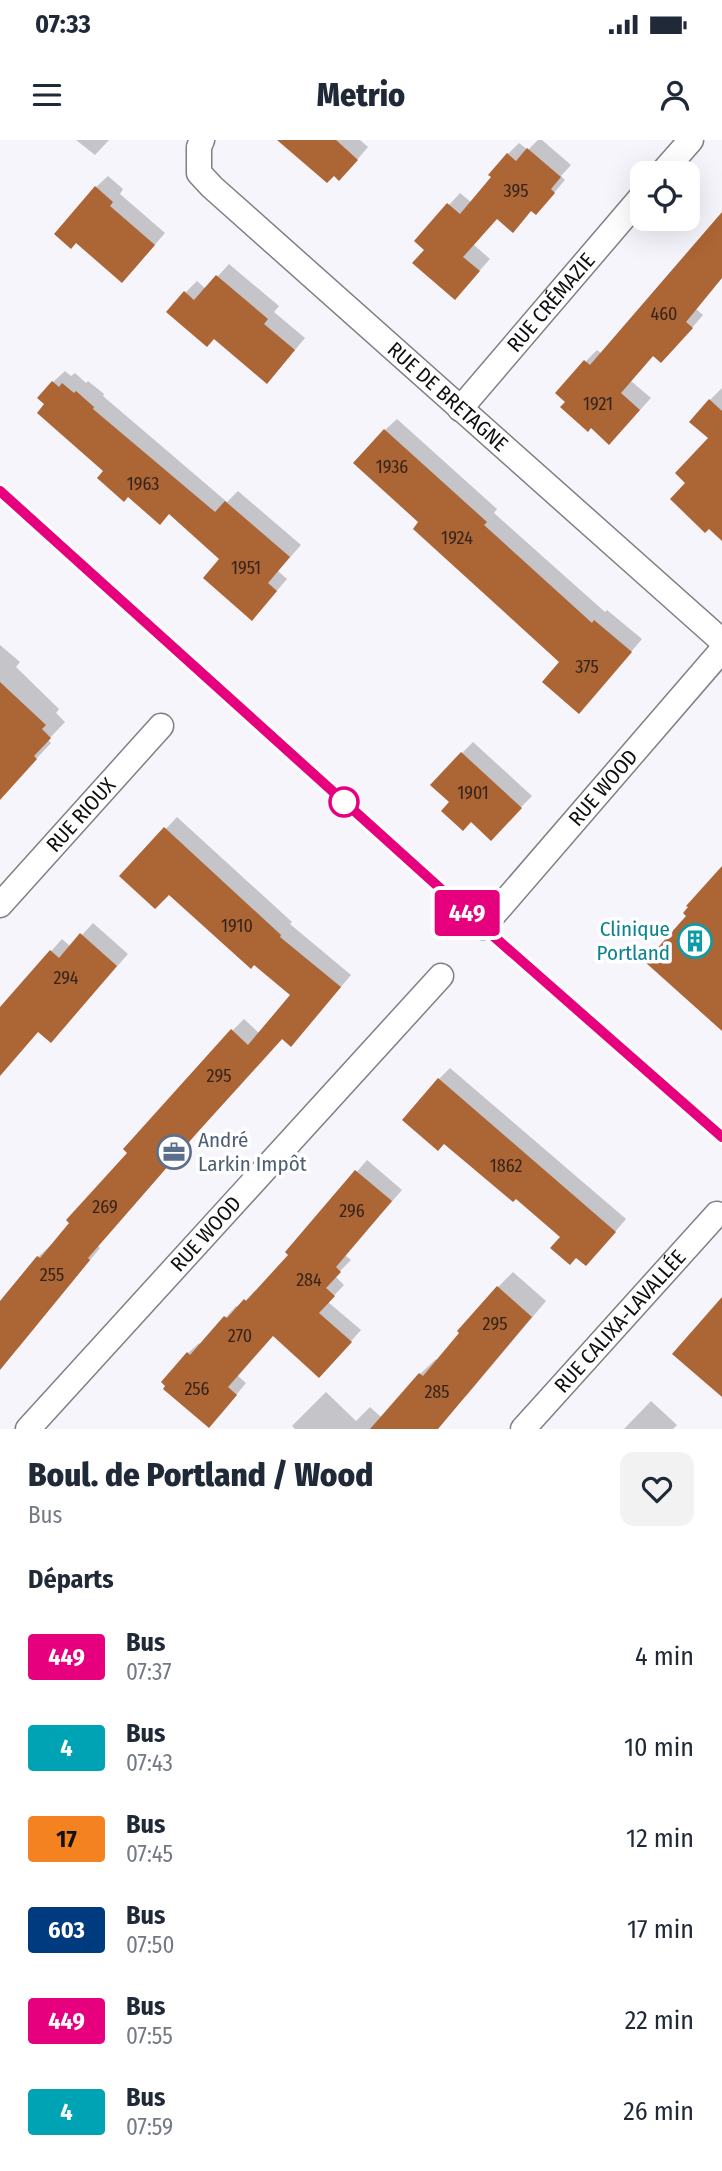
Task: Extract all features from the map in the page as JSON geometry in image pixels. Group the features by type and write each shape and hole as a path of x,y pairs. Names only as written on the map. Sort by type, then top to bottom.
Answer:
{"street":[{"name":"RUE DE BRETAGNE","path":"202,140 199,147 199,173 212,187 722,641"},
{"path":"673,161 691,140"},
{"name":"RUE CRÉMAZIE","path":"460,409 630,210"},
{"name":"RUE WOOD","path":"483,927 722,650"},
{"name":"RUE RIOUX","path":"0,905 161,726"},
{"name":"RUE WOOD","path":"28,1429 441,976"},
{"name":"RUE CALIXA-LAVALLÉE","path":"523,1429 717,1214"}],"building":[{"path":"277,140 336,140 358,160 339,181 334,176 327,183"},
{"path":"527,148 561,177 551,189 555,193 536,215 531,211 513,233 497,219 463,257 480,271 455,300 412,263 424,250 414,241 447,203 460,214 507,153 516,161"},
{"path":"95,186 113,202 110,206 155,245 122,283 76,243 71,249 54,234"},
{"path":"722,212 722,278 686,322 693,328 661,363 653,356 621,393 640,410 609,445 591,428 588,432 560,407 565,402 555,393 584,360 590,365"},
{"path":"216,275 268,319 264,324 295,350 267,384 214,339 207,347 166,312 184,291 194,300"},
{"path":"52,381 59,387 62,383 74,393 76,391 94,407 93,409 215,512 225,501 290,557 268,583 277,591 252,621 203,578 219,559 169,514 160,525 128,497 124,502 97,478 103,471 37,413 44,404 37,398"},
{"path":"709,399 722,411 722,541 709,529 705,533 670,499 685,483 675,473 708,438 689,422"},
{"path":"384,429 487,522 484,525 592,623 594,620 632,652 579,714 542,682 559,662 413,529 418,522 353,463"},
{"path":"0,682 46,725 42,729 51,738 34,756 37,759 0,800"},
{"path":"461,752 522,808 491,841 471,822 463,831 441,811 449,802 430,785"},
{"path":"164,827 281,935 280,937 341,987 291,1047 282,1039 196,1134 88,1258 90,1260 0,1370 0,1301 37,1256 40,1258 69,1223 66,1220 127,1153 123,1149 231,1029 248,1045 290,995 254,965 251,969 169,895 155,909 119,876"},
{"name":"Clinique Portland","path":"722,866 722,1031 645,962 686,916 683,913 688,907 686,906"},
{"path":"80,933 117,966 51,1043 38,1032 0,1076 0,1007 50,950 59,958"},
{"path":"438,1078 616,1232 586,1266 576,1258 570,1265 550,1248 560,1237 516,1199 513,1202 444,1144 438,1151 402,1120"},
{"path":"355,1170 392,1201 336,1267 341,1272 326,1288 335,1296 319,1313 352,1342 319,1378 273,1336 228,1387 237,1395 209,1428 163,1389 165,1386 161,1382 187,1352 190,1355 224,1316 227,1318 244,1299 246,1301 288,1255 285,1252"},
{"path":"497,1286 532,1317 438,1429 370,1429 419,1373 423,1376 459,1333 457,1331"},
{"path":"722,1297 722,1397 672,1354"}],"bus line":[{"name":"449","path":"0,491 483,927 722,1137"}],"place":[{"name":"Clinique Portland","path":"695,941"},
{"name":"André Larkin Impôt","path":"174,1152"}]}
